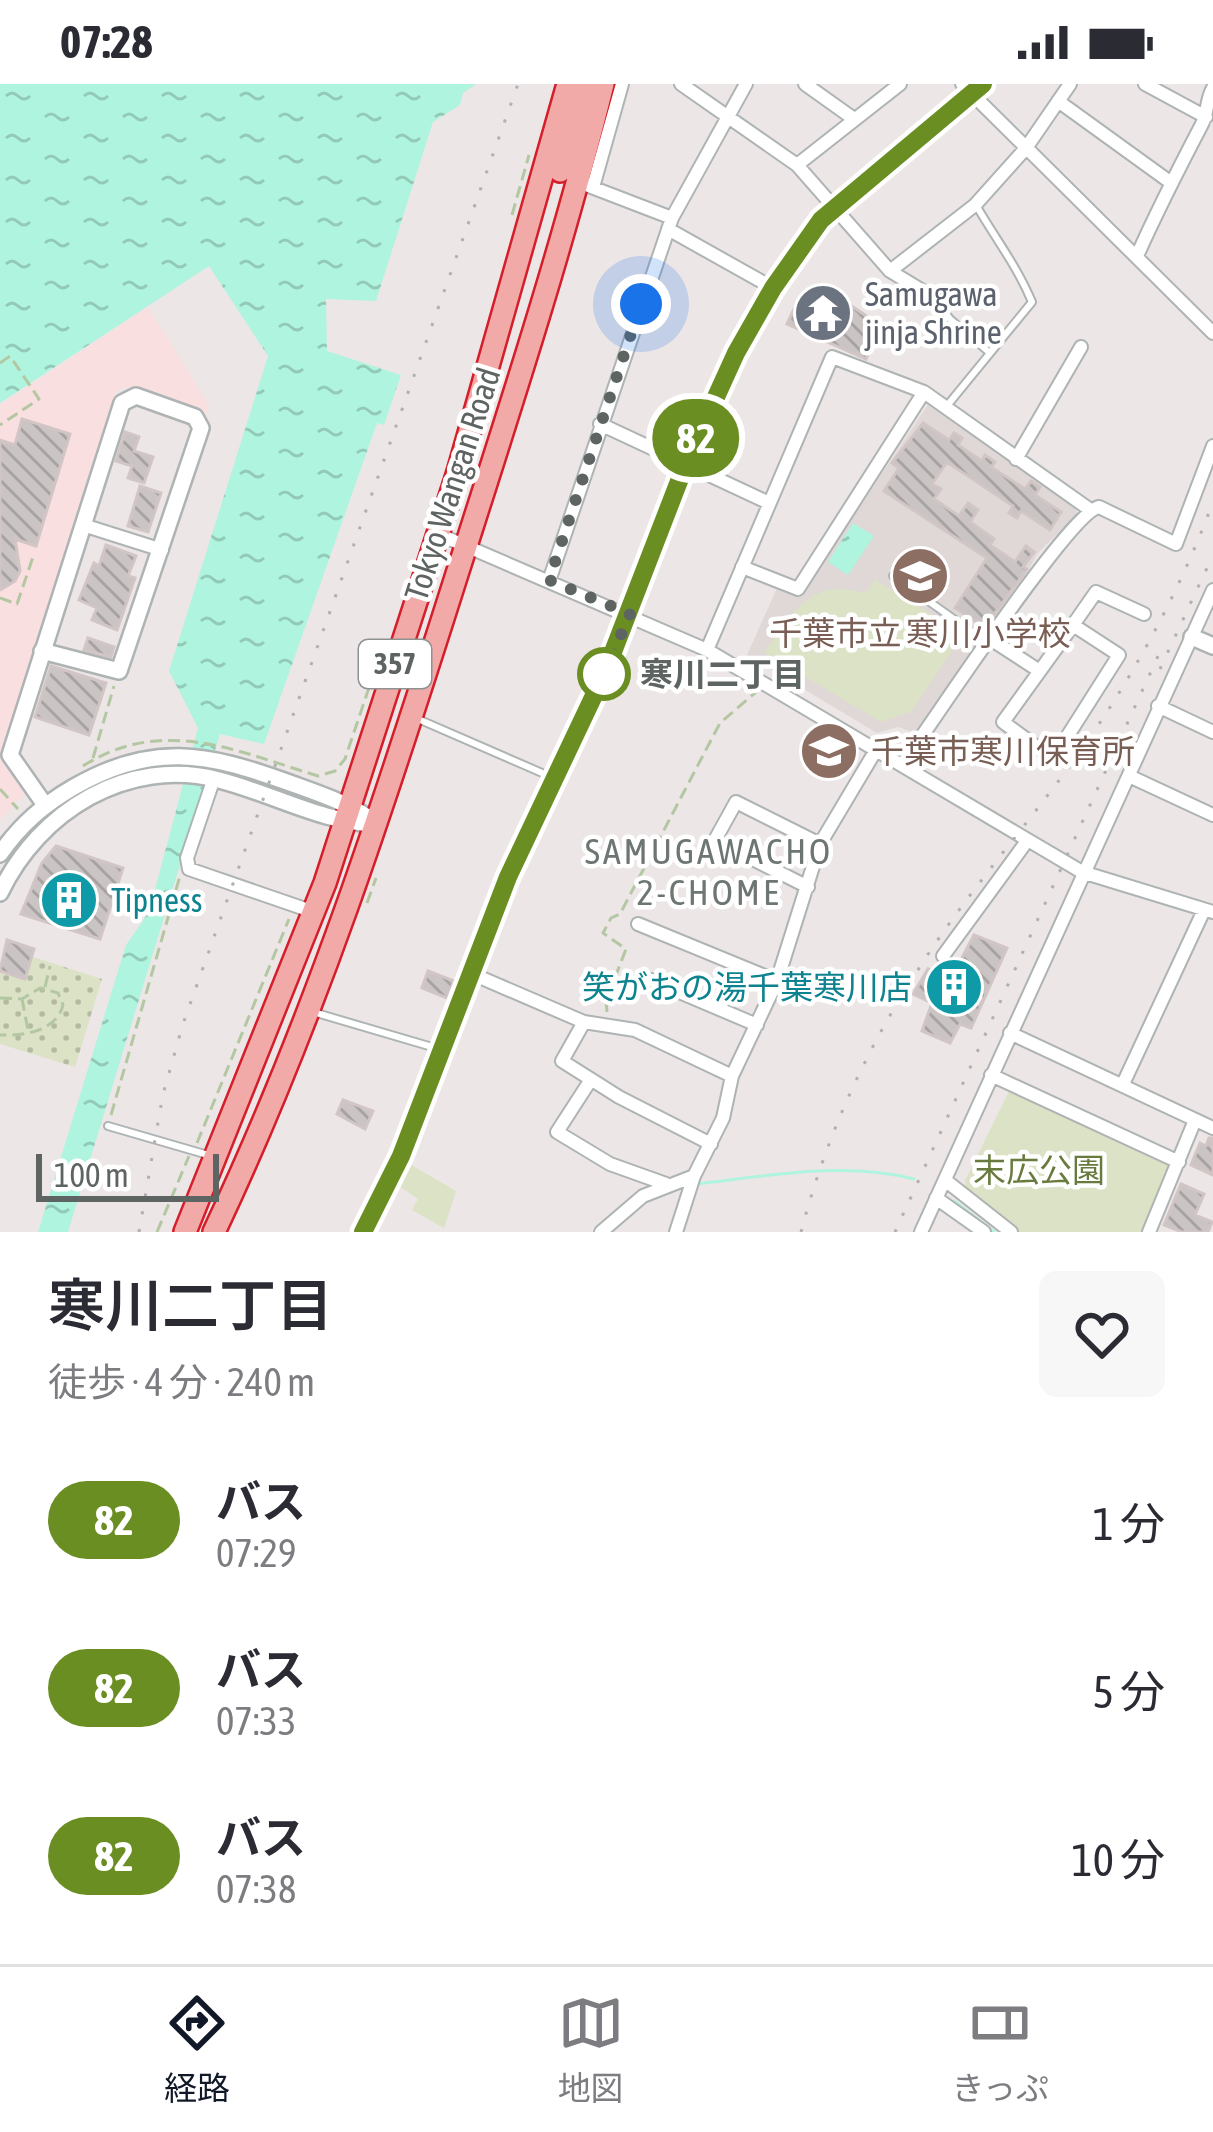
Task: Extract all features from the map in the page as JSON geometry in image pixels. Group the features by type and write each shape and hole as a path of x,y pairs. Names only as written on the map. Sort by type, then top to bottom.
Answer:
{"highway":[{"name":"Tokyo Wangan Road","path":"185,1232 204,1154 347,814 458,472 568,84"},
{"path":"458,472 500,376 585,84"},
{"name":"Tokyo Wangan Road","path":"214,1232 310,1011 378,824 586,185 602,84"}],"street":[{"path":"622,84 586,185 670,224 773,288"},
{"path":"681,84 797,166 890,272 931,296"},
{"path":"549,580 670,224 746,84"},
{"path":"805,84 854,119"},
{"path":"797,166 900,84"},
{"path":"890,272 975,205 1026,148 1070,84"},
{"path":"1145,84 1206,117"},
{"path":"363,1232 401,1156 470,973 552,777 630,614 712,401 773,288 809,234 973,88 1026,148 1213,333"},
{"path":"1137,256 1206,117 1213,88"},
{"path":"1058,101 1170,182"},
{"path":"1016,459 1081,347"},
{"path":"707,650 832,357 924,392 1089,509"},
{"path":"742,567 797,589 924,392"},
{"path":"42,651 119,671 201,428 195,416 136,395 122,403 42,651 10,755 45,805"},
{"path":"600,424 769,503"},
{"path":"902,765 1054,546 1089,509 1100,507 1176,544 1213,446"},
{"path":"83,525 162,550"},
{"path":"437,534 707,650 1082,872 1209,911 1124,1084"},
{"path":"921,1232 1213,590"},
{"path":"1073,625 1119,656 1053,759 1003,722 1096,592 1144,614"},
{"path":"1192,637 1213,646"},
{"path":"992,640 1038,670"},
{"path":"1158,706 1213,732"},
{"path":"0,854 28,818 45,805 113,767 186,747 220,752 347,814"},
{"path":"676,1232 692,1182 723,1118 732,1076 777,981 820,844 876,750"},
{"path":"0,892 42,832 81,800 114,784 164,776 214,778 378,824"},
{"path":"1129,776 1213,815"},
{"path":"214,778 187,858 189,869 303,913"},
{"path":"808,887 715,840 736,802 820,844"},
{"path":"943,956 1027,842"},
{"path":"638,924 777,981"},
{"path":"470,973 584,1022 635,1030 732,1076"},
{"path":"652,980 758,1024"},
{"path":"584,1022 562,1061 590,1081 711,1144"},
{"path":"1010,1033 1213,1128"},
{"path":"991,1075 1179,1162"},
{"path":"590,1081 557,1132 610,1164 666,1184"},
{"path":"1149,1232 1195,1120"},
{"path":"945,1180 1011,1232"},
{"path":"601,1232 643,1196 666,1184 692,1182"},
{"path":"937,1198 984,1232"}],"lane":[{"path":"946,407 1032,302 1017,267 975,205"},
{"path":"931,296 990,353"},
{"path":"892,576 975,634 992,640"},
{"path":"413,717 552,777"},
{"path":"310,1011 442,1050"},
{"path":"108,1126 204,1154"}],"path":[{"path":"0,363 10,356 39,399 0,425"},
{"path":"0,598 17,604 34,554"},
{"path":"186,747 318,776 340,768 387,635"},
{"path":"93,760 114,685"},
{"path":"618,1028 606,1001 626,949 603,934 611,918 620,914 719,723 739,704 770,688"},
{"path":"0,789 18,809"},
{"path":"108,1126 181,874"},
{"path":"157,1232 204,1154 303,913"},
{"path":"45,989 50,966"},
{"path":"0,998 22,999 45,989"},
{"path":"0,1035 52,1025 62,1013 62,998 45,989"},
{"path":"22,999 28,1032"}],"shaded area":[{"path":"148,307 209,405 206,415 121,387 115,393 4,761 28,790 0,820 0,405"},
{"name":"千葉市立 寒川小学校","path":"929,403 1074,503 1077,514 1037,554 1014,598 915,733 898,727 877,733 747,655 778,586 801,595"}],"green space":[{"path":"876,580 963,634 911,712 881,722 764,652 795,612 816,594 845,589 864,593"},
{"path":"33,957 102,979 75,1067 0,1044 0,972 25,979"},
{"name":"末広公園","path":"1010,1089 1168,1160 1171,1166 1143,1232 1018,1232 967,1192 965,1181"},
{"path":"406,1162 456,1191 444,1228 412,1210 418,1199 396,1184"}],"water":[{"path":"0,84 476,84 463,93 460,105 433,122 376,301 326,299 327,351 401,375 384,425 377,423 264,744 220,734 68,1232 38,1232 126,945 149,912 198,728 169,671 268,356 209,266 0,403"},
{"path":"853,523 874,536 848,575 828,562"}],"building":[{"path":"847,303 877,323 867,342 872,345 866,359 787,324 794,309 836,326"},
{"path":"22,419 70,434 36,546 15,539 20,571 15,581 0,590 0,440 15,445"},
{"path":"923,423 949,440 954,433 962,438 958,445 982,461 985,455 995,462 991,467 1025,489 1031,481 1040,487 1035,495 1061,512 1050,530 1021,511 1017,518 1009,513 1013,506 947,462 932,484 941,489 934,499 959,516 968,503 978,510 970,522 994,539 990,545 1015,562 1026,546 1034,552 985,627 955,608 987,558 884,491 899,468 892,463"},
{"path":"125,432 139,437 134,451 153,457 144,483 128,478 132,466 116,461"},
{"path":"140,486 161,493 148,532 128,526"},
{"path":"106,545 136,556 128,576 135,578 117,630 92,620 97,608 79,600"},
{"path":"88,638 114,647 111,657 84,650"},
{"path":"51,666 106,683 89,735 35,717"},
{"name":"Tipness","path":"56,846 123,868 100,939 21,914 42,863"},
{"name":"笑がおの湯千葉寒川店","path":"974,935 1007,948 971,1028 960,1024 950,1043 922,1031 932,1003 913,994 928,969 951,979"},
{"path":"7,940 34,949 25,979 0,971"},
{"path":"428,971 454,981 447,998 422,988"},
{"path":"343,1100 373,1111 365,1129 337,1114"},
{"path":"1213,1138 1213,1175 1191,1165 1200,1143 1206,1146"},
{"path":"1181,1184 1204,1194 1195,1215 1212,1222 1208,1232 1182,1232 1164,1225"}],"waterway":[{"path":"696,1184 833,1171 914,1179"},
{"path":"954,1201 994,1232"}],"railway":[{"path":"139,1232 163,1094 183,1024 518,84"},
{"path":"801,1232 834,1131 879,1034 952,920 1112,704 1168,606 1213,502"},
{"path":"1160,669 1213,555"},
{"path":"895,1232 1159,654"}],"bus line":[{"name":"82","path":"363,1232 401,1156 508,877 606,670 655,538 736,353 773,288 821,220 983,84"}],"place":[{"name":"Samugawa jinja Shrine","path":"823,313"},
{"name":"千葉市立 寒川小学校","path":"920,576"},
{"name":"寒川二丁目","path":"604,674"},
{"name":"千葉市寒川保育所","path":"829,751"},
{"name":"Tipness","path":"69,900"},
{"name":"笑がおの湯千葉寒川店","path":"954,987"}],"district":[{"name":"SAMUGAWACHO 2-CHOME","path":"709,872"}],"route":[{"path":"604,674 630,614 549,580 641,304"}]}
